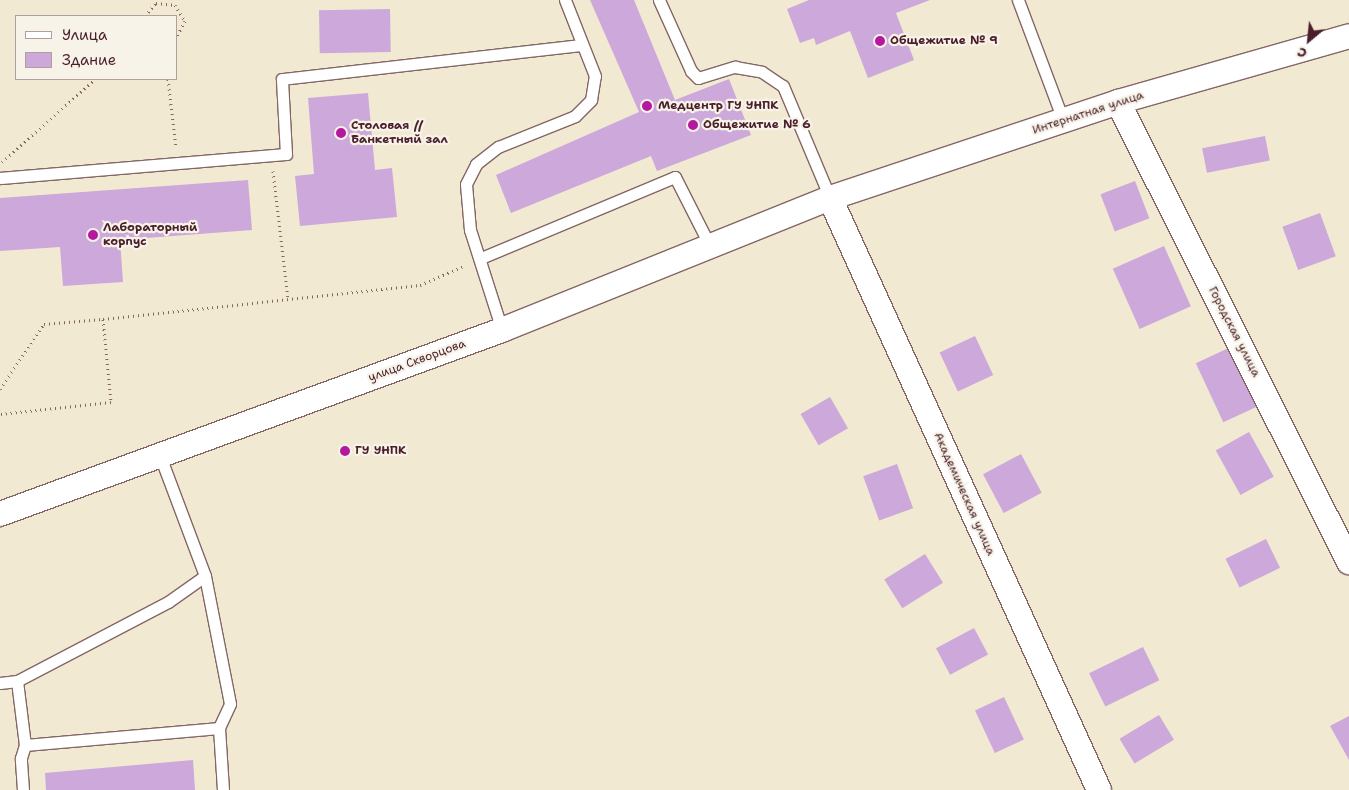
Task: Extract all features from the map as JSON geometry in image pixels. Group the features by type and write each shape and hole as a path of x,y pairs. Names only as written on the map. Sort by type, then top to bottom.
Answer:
{"street":[{"name":"Интернатная улица","path":"830,198 1118,102 1349,36"},
{"name":"Городская улица","path":"1118,102 1349,562"},
{"name":"улица Скворцова","path":"0,514 502,330 709,244 830,198"},
{"name":"Академическая улица","path":"830,198 1098,790"}],"lane":[{"path":"502,330 481,258 470,230 466,184 476,164 498,147 575,116 592,100 595,76 565,0"},
{"path":"659,0 691,71 698,78 735,67 762,72 783,86 830,198"},
{"path":"1018,0 1063,120"},
{"path":"0,178 286,154 282,79 582,45"},
{"path":"481,258 675,177 709,244"},
{"path":"160,456 205,576 230,704 219,728 223,790"},
{"path":"0,683 17,682 168,602 205,576"},
{"path":"17,682 25,745 21,758 23,790"},
{"path":"25,745 219,728"}],"path":[{"path":"146,15 150,7 163,1 175,5 183,15 184,28 178,36"},
{"path":"0,164 94,80"},
{"path":"168,80 177,163"},
{"path":"271,155 288,299"},
{"path":"0,389 44,324 420,285 481,258"},
{"path":"0,414 111,402 103,319"}],"building":[{"name":"Медцентр ГУ УНПК","path":"590,0 634,0 675,100 729,79 751,135 657,171 651,156 511,213 496,175 639,112"},
{"name":"Общежитие № 9","path":"809,0 930,0 896,13 914,60 868,78 850,31 816,45 814,38 800,43 787,9"},
{"path":"390,9 391,52 320,53 319,10"},
{"name":"Столовая // Банкетный зал","path":"368,93 375,170 392,168 397,217 300,226 295,176 314,174 308,98"},
{"path":"1265,136 1270,161 1207,173 1202,148"},
{"name":"Лабораторный корпус","path":"248,180 252,230 120,240 123,282 63,286 60,247 0,251 0,198"},
{"path":"1135,181 1149,218 1115,232 1100,194"},
{"path":"1320,213 1336,256 1298,270 1282,227"},
{"path":"1164,246 1191,306 1140,329 1113,269"},
{"path":"975,336 993,375 958,391 940,352"},
{"path":"1233,346 1260,405 1223,422 1196,363"},
{"path":"830,397 848,428 819,445 801,414"},
{"path":"1249,432 1274,477 1240,495 1216,450"},
{"path":"1021,454 1042,493 1004,513 983,474"},
{"path":"897,464 913,508 879,520 863,476"},
{"path":"1266,539 1280,568 1240,587 1226,559"},
{"path":"925,554 943,583 902,608 884,579"},
{"path":"974,628 988,654 950,675 936,648"},
{"path":"1143,647 1159,680 1105,707 1089,673"},
{"path":"1004,697 1024,740 995,753 975,711"},
{"path":"1159,715 1174,740 1135,764 1120,739"},
{"path":"1349,716 1349,760 1330,726"},
{"path":"193,760 195,790 46,790 45,773"}],"place":[{"name":"Общежитие № 9","path":"880,41"},
{"name":"Медцентр ГУ УНПК","path":"647,106"},
{"name":"Общежитие № 6","path":"693,125"},
{"name":"Столовая // Банкетный зал","path":"341,133"},
{"name":"Лабораторный корпус","path":"93,235"},
{"name":"ГУ УНПК","path":"345,451"}]}
